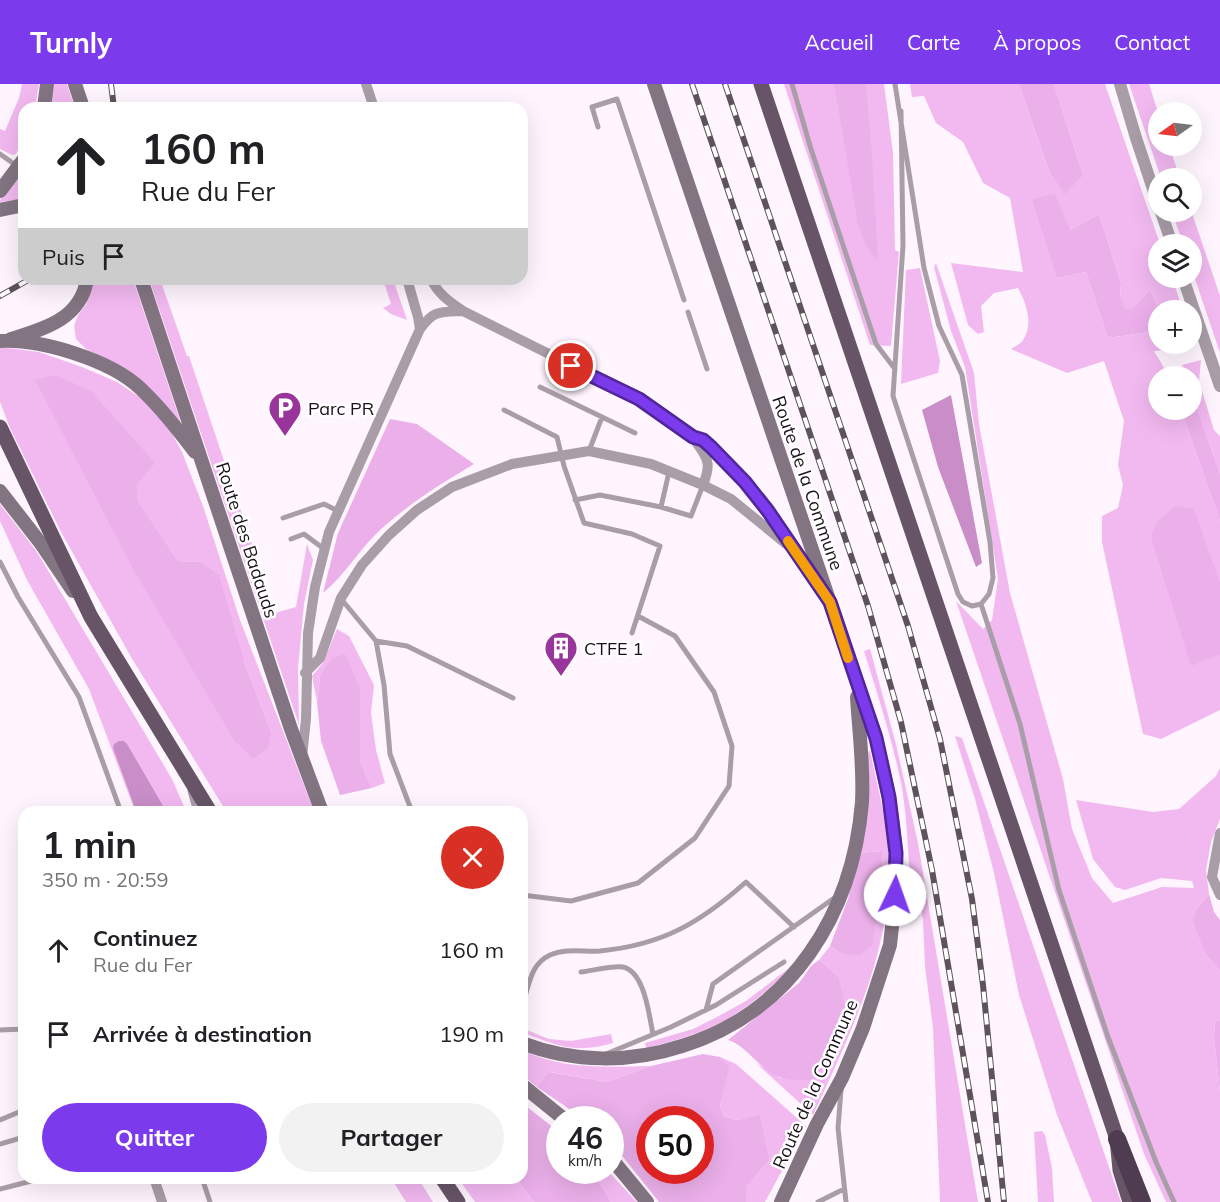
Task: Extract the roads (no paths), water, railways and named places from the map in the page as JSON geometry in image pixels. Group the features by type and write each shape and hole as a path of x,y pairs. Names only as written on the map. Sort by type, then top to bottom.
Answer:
{"highway":[{"path":"1117,1139 1142,1202"}],"main road":[{"path":"45,102 47,84"},
{"path":"75,84 81,102"},
{"name":"Route de la Commune","path":"654,84 878,748 889,797 896,853 890,945 862,1028 842,1078 817,1124 781,1202"},
{"path":"761,84 1117,1139 1120,1170 1130,1202"},
{"path":"0,191 18,167"},
{"path":"0,210 18,206"},
{"path":"3,340 45,328 61,320 73,309 85,285"},
{"name":"Route des Badauds","path":"143,285 320,806"},
{"path":"3,340 71,352 103,364 140,387 173,423 202,461"},
{"path":"0,427 91,617"},
{"path":"0,491 42,545 91,617 206,806"},
{"path":"528,1045 565,1056 593,1059 636,1057 664,1052 712,1036 743,1019 780,990 807,959 827,927 842,892 854,851 862,802 862,762 855,678"},
{"path":"528,1090 548,1106"},
{"path":"624,1174 647,1202"},
{"path":"446,1184 458,1202"}],"street":[{"path":"366,84 372,102"},
{"path":"1114,84 1136,138"},
{"path":"1120,84 1148,174"},
{"path":"409,285 420,329"},
{"path":"434,285 444,298 463,311 639,399 693,437 703,440 745,482 768,511 830,602"},
{"path":"1186,288 1220,387"},
{"path":"302,758 306,719 305,673 311,610 328,532 420,329 435,313 463,311"},
{"path":"693,437 707,460 709,470 703,485"},
{"path":"305,673 320,658 341,598 362,565 389,535 417,510 452,487 512,464 589,451 669,471 731,499 795,551"},
{"path":"1220,833 1212,877 1220,895"},
{"path":"156,1184 162,1202"}],"lane":[{"path":"792,84 811,149 876,344 895,369"},
{"path":"895,84 901,111 924,268 939,326 962,375 988,531 993,578 989,594 981,604 972,606 963,602 958,594 893,396 903,245 901,111"},
{"path":"598,127 592,107 617,99 684,300"},
{"path":"0,154 18,162"},
{"path":"688,312 707,369"},
{"path":"540,387 635,433"},
{"path":"504,410 557,437 584,523 632,534 660,546 632,633"},
{"path":"589,451 602,417"},
{"path":"661,507 669,471"},
{"path":"575,500 600,495 661,507 691,516 703,485"},
{"path":"283,518 324,504 338,511"},
{"path":"291,539 304,534 324,549"},
{"path":"0,562 18,597 80,697 119,806"},
{"path":"341,598 376,642 384,685 390,754 410,806"},
{"path":"981,604 1020,724 1059,890 1108,1037 1156,1162 1174,1202"},
{"path":"528,896 571,901 638,883 695,838 729,786 732,746 714,692 675,636 638,616"},
{"path":"376,642 407,646 513,698"},
{"path":"183,770 194,806"},
{"path":"528,981 535,967 550,955 568,951 599,951 640,945 666,937 703,917 747,882 794,927"},
{"path":"706,1010 713,984 842,892"},
{"path":"593,1059 706,1010 753,984 784,962"},
{"path":"581,972 622,967 632,971 640,980 653,1034"},
{"path":"0,1030 18,1029"},
{"path":"842,1078 838,1117 846,1202"},
{"path":"0,1120 18,1112"},
{"path":"0,1144 18,1139"},
{"path":"0,1189 20,1184"},
{"path":"204,1184 210,1202"},
{"path":"818,1202 844,1189"}],"railway":[{"path":"111,84 113,102"},
{"path":"692,84 868,606 901,722 932,870 988,1202"},
{"path":"725,84 908,626 940,739 972,899 983,985 1004,1202"},
{"path":"0,296 19,285"}],"place":[{"name":"Parc PR","path":"285,437"},
{"name":"CTFE 1","path":"561,677"}]}
